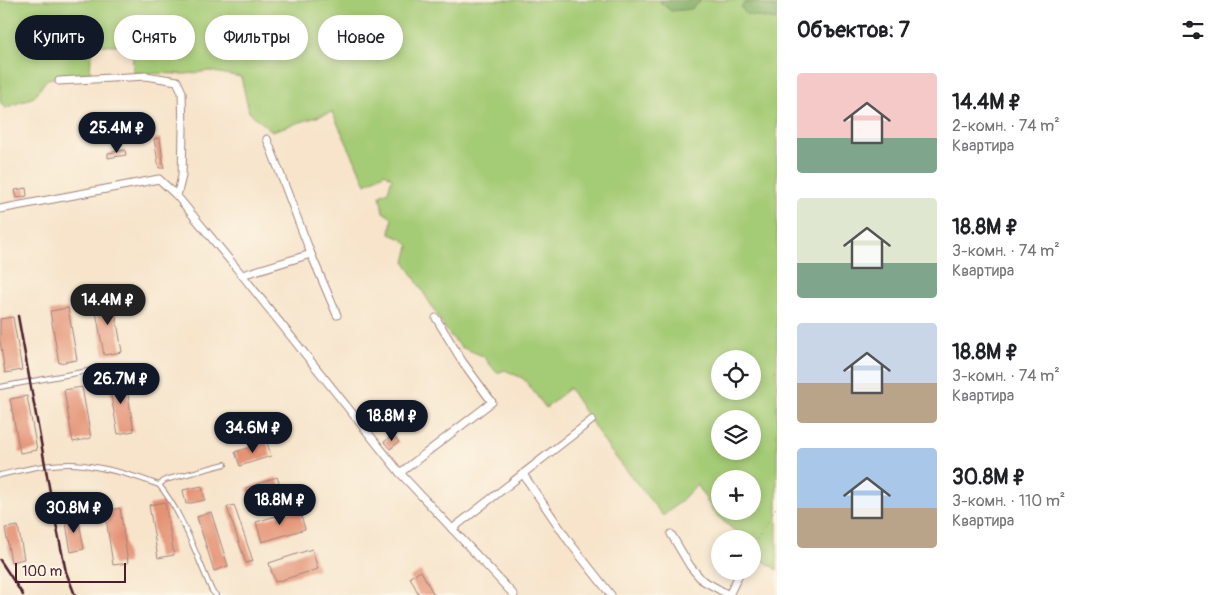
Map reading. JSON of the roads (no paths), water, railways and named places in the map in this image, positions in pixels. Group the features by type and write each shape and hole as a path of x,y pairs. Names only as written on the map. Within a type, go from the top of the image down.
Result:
{"street":[{"path":"59,81 146,76 177,81 182,92 183,130 182,176 177,196"},
{"path":"267,139 311,254 338,315"},
{"path":"0,209 159,179 177,196 400,473 514,595"},
{"path":"242,276 311,254"},
{"path":"400,473 492,402 462,360 436,318"},
{"path":"452,529 592,420"},
{"path":"523,474 570,543 611,595"},
{"path":"671,534 690,566 702,580 729,595 736,580"}],"lane":[{"path":"0,388 115,366"},
{"path":"159,485 165,480 225,464"},
{"path":"0,474 42,467 83,465 139,477 159,485 168,495 178,514 213,594"}],"railway":[{"path":"18,316 54,514 66,572 75,595"},
{"path":"0,560 23,595"}]}
